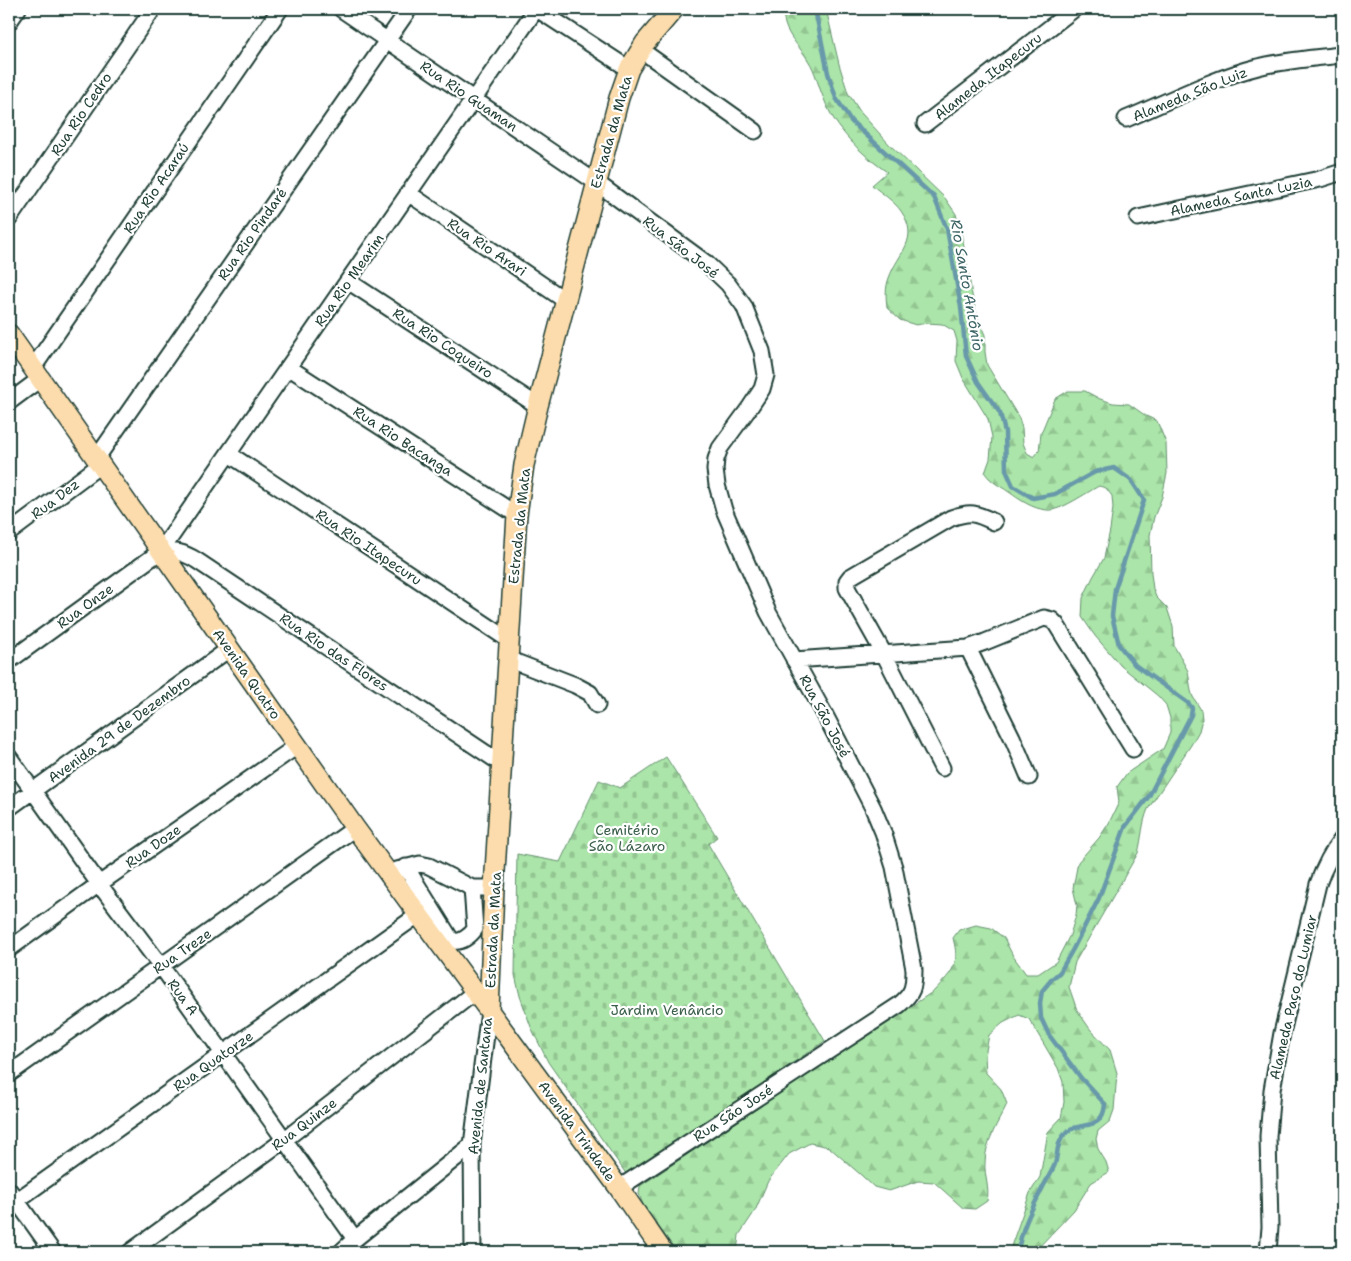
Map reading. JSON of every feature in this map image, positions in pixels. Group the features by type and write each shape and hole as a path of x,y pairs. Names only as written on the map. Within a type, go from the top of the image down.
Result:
{"main road":[{"name":"Estrada da Mata","path":"489,1011 494,888 517,515 524,465 597,183 629,69 651,36 674,9"},
{"name":"Avenida Quatro","path":"9,334 355,828 489,1011"},
{"name":"Avenida Trindade","path":"489,1011 619,1188 660,1251"}],"street":[{"path":"9,22 18,9"},
{"name":"Rua Rio Cedro","path":"9,219 153,9"},
{"name":"Rua Rio Acaraú","path":"9,402 36,373 280,9"},
{"name":"Rua Rio Guaman","path":"341,9 597,183"},
{"name":"Rua Rio Pindaré","path":"98,462 409,9"},
{"path":"536,9 629,69"},
{"name":"Rua Rio Mearim","path":"161,551 536,9"},
{"name":"Alameda Itapecuru","path":"925,124 1074,9"},
{"path":"641,50 755,131"},
{"name":"Alameda São Luiz","path":"1126,119 1229,76 1258,67 1279,62 1342,55"},
{"name":"Alameda Santa Luzia","path":"1138,218 1320,179 1342,172"},
{"name":"Rua São José","path":"597,183 706,263 728,284 744,306 753,326 762,351 766,375 762,389 720,448 716,459 716,484 724,510 768,612 873,808 883,832 894,867 914,969 912,992 899,1005 619,1188"},
{"name":"Rua Rio Arari","path":"408,193 566,301"},
{"name":"Rua Rio Coqueiro","path":"348,281 538,406"},
{"name":"Rua Rio Bacanga","path":"288,367 517,515"},
{"name":"Rua Rio Itapecuru","path":"228,454 509,640"},
{"name":"Rua Dez","path":"9,533 98,462"},
{"path":"942,768 884,654 847,588 847,581 951,518 964,513 972,513 994,522"},
{"name":"Rua Onze","path":"9,661 161,551"},
{"name":"Rua Rio das Flores","path":"161,551 185,553 502,764"},
{"path":"794,660 968,648 1044,618 1052,620 1134,749"},
{"path":"968,648 1012,737 1029,777"},
{"name":"Avenida 29 de Dezembro","path":"9,808 229,649"},
{"path":"508,659 575,685 590,694 598,705"},
{"name":"Rua Doze","path":"9,948 297,746"},
{"name":"Rua A","path":"9,757 99,884 161,966 355,1239"},
{"name":"Rua Treze","path":"9,1074 355,828"},
{"name":"Alameda Paço do Lumiar","path":"1268,1252 1270,1227 1268,1136 1272,1090 1282,1033 1318,884 1332,853 1342,839"},
{"path":"388,874 420,864 429,866 472,888 494,888"},
{"path":"406,867 453,941 461,941 472,934 475,929 472,888"},
{"name":"Rua Quatorze","path":"11,1199 224,1054 418,915"},
{"name":"Rua Quinze","path":"130,1252 284,1140 474,992"},
{"name":"Avenida de Santana","path":"472,1252 472,1145 489,1011"},
{"path":"340,1252 472,1145"},
{"path":"11,1199 53,1252"}],"green space":[{"path":"783,9 826,9 848,93 861,113 889,144 945,198 956,214 977,316 985,335 987,365 1019,418 1023,443 1027,453 1034,457 1039,451 1041,433 1055,399 1068,391 1085,391 1113,403 1129,404 1157,421 1166,443 1167,473 1162,497 1154,517 1150,535 1153,589 1156,597 1167,608 1173,626 1174,646 1188,671 1191,691 1201,710 1202,719 1199,731 1191,745 1148,809 1138,853 1075,962 1069,987 1077,1010 1090,1029 1110,1050 1117,1073 1114,1110 1110,1121 1098,1131 1096,1139 1098,1149 1106,1162 1109,1172 1091,1183 1074,1210 1036,1252 1009,1252 1030,1193 1040,1177 1048,1132 1061,1118 1064,1102 1063,1082 1058,1068 1029,1019 1019,1015 1003,1023 989,1035 985,1056 986,1073 1001,1089 1007,1104 987,1148 985,1168 988,1191 987,1201 975,1209 963,1208 934,1182 918,1181 889,1191 874,1187 829,1147 810,1143 789,1154 768,1181 755,1211 739,1235 737,1252 677,1252 643,1205 639,1194 640,1186 934,991 954,966 956,953 953,938 959,930 976,925 991,928 1004,938 1013,956 1026,974 1038,974 1056,962 1070,935 1076,915 1077,905 1073,888 1078,862 1099,838 1109,823 1119,802 1117,787 1127,773 1163,749 1170,733 1170,718 1166,705 1158,696 1121,666 1095,636 1082,617 1083,598 1104,558 1113,508 1112,496 1106,488 1099,486 1059,508 1047,510 1032,506 1018,498 993,482 985,473 990,459 992,437 988,419 963,378 956,361 957,341 954,331 942,324 927,323 916,325 900,320 887,308 886,293 888,282 906,246 909,230 907,221 898,207 872,185 887,172 859,149 835,121 811,65 787,29"},
{"name":"Jardim Venâncio","path":"666,757 717,837 708,844 825,1041 627,1175 548,1062 531,1027 520,996 515,975 517,854 560,862 599,780 620,788"}],"waterway":[{"name":"Rio Santo Antônio","path":"815,9 828,73 836,98 851,121 934,197 947,229 961,307 966,356 978,382 1000,413 1005,432 1006,470 1013,486 1033,498 1055,494 1095,472 1114,468 1131,480 1144,500 1115,589 1112,616 1119,645 1135,665 1188,703 1192,708 1191,715 1149,796 1125,827 1099,898 1073,949 1060,972 1042,991 1040,1003 1041,1018 1049,1035 1081,1078 1105,1104 1100,1119 1095,1123 1069,1130 1061,1138 1055,1164 1028,1218 1018,1252"}],"park label":[{"name":"Cemitério São Lázaro","path":"627,838"}]}
